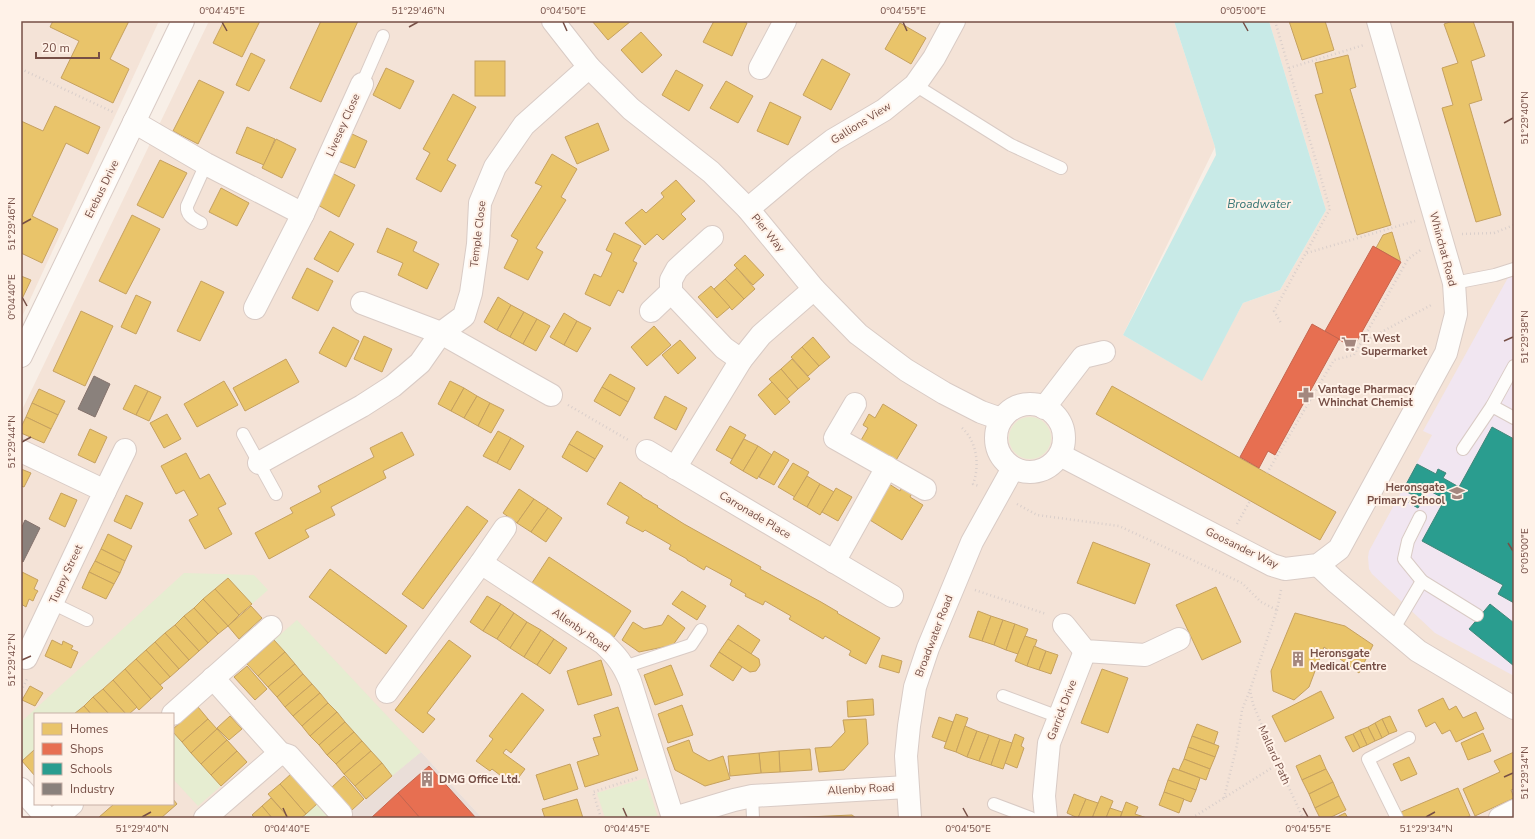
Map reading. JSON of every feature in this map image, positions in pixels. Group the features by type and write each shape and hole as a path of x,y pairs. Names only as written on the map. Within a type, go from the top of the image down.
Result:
{"street":[{"name":"Erebus Drive","path":"21,356 183,21"},
{"name":"Pier Way","path":"553,21 589,67 631,109 711,172 748,209 814,289 858,334 900,365 944,393 981,412 1001,419"},
{"path":"760,68 785,21"},
{"name":"Gallions View","path":"748,209 832,140 884,110 915,85 934,58 954,21"},
{"name":"Whinchat Road","path":"1318,565 1339,549 1446,353 1456,314 1454,283 1380,30"},
{"name":"Temple Close","path":"259,464 362,406 393,386 420,363 441,333 464,316 471,293 477,251 480,203 495,167 524,125 589,67"},
{"name":"Livesey Close","path":"255,308 303,214 362,84"},
{"path":"134,122 206,164 303,214"},
{"path":"712,237 677,269 671,280 671,292 724,348 742,360"},
{"path":"675,468 742,360 761,335 814,289"},
{"path":"651,311 671,292"},
{"path":"362,304 441,333 551,395"},
{"path":"1044,408 1083,357 1104,352"},
{"path":"855,404 835,438 925,489"},
{"path":"1033,404 1054,414 1060,423 1063,433 1063,444 1060,455 1053,463 1044,469 1034,472 1023,472 1013,468 1004,461 998,452 995,441 1001,419 1010,411 1021,406 1033,404"},
{"name":"Tuppy Street","path":"26,658 125,450"},
{"path":"21,451 105,491"},
{"name":"Carronade Place","path":"647,451 892,596"},
{"name":"Goosander Way","path":"1060,455 1272,565 1285,569 1318,565"},
{"path":"834,562 887,467"},
{"name":"Broadwater Road","path":"910,818 906,756 915,687 928,648 972,542 1013,468"},
{"path":"387,692 505,528"},
{"name":"Allenby Road","path":"481,563 603,643 616,655 624,667 635,695 673,818 752,796 907,787"},
{"path":"1318,565 1334,581 1418,651 1514,708"},
{"path":"1064,625 1085,651 1145,655 1179,639"},
{"path":"174,713 271,627"},
{"name":"Garrick Drive","path":"1046,818 1044,796 1048,743 1085,651"},
{"path":"213,678 280,752 288,756 341,814"},
{"path":"205,818 280,752"},
{"path":"21,789 34,804"},
{"path":"35,805 47,818"},
{"path":"56,818 71,805"},
{"path":"1500,818 1514,811"}],"lane":[{"name":"Livesey Close","path":"362,84 383,36"},
{"path":"915,85 1012,145 1061,168"},
{"path":"201,223 189,216 187,206 206,164"},
{"path":"1454,283 1495,275 1514,269"},
{"path":"1463,449 1492,406 1514,366"},
{"path":"1492,406 1514,418"},
{"path":"243,434 276,494"},
{"path":"1420,517 1408,541 1404,559 1422,581 1477,615"},
{"path":"1393,630 1422,581"},
{"path":"52,603 87,620"},
{"path":"624,667 691,645 701,630"},
{"path":"1003,696 1059,717"},
{"path":"1396,818 1368,760 1408,738"},
{"path":"752,796 753,818"},
{"path":"994,804 1031,818"}],"path":[{"path":"1275,21 1330,209 1274,311 1281,323"},
{"path":"1289,68 1380,30"},
{"path":"21,68 112,112"},
{"path":"1306,254 1437,225 1494,233 1514,225"},
{"path":"1267,473 1334,360 1354,354 1408,259 1437,225"},
{"path":"1363,338 1367,340 1436,303"},
{"path":"551,395 647,451"},
{"path":"967,434 976,457 977,465 973,484 979,486"},
{"path":"1017,504 1037,515 1119,526 1242,583 1261,602 1277,610"},
{"name":"Mallard Path","path":"1224,798 1237,745 1242,710 1277,610 1285,569"},
{"path":"975,590 1057,618 1064,625"},
{"name":"Mallard Path","path":"1250,690 1253,704 1278,764 1303,818"},
{"path":"1192,818 1278,764"},
{"path":"601,818 593,792 659,771"}],"shaded area":[{"path":"21,21 159,21 21,319"},
{"path":"209,21 1174,21 1215,147 1123,335 1201,380 1243,303 1280,290 1326,210 1269,21 1514,21 1514,818 482,818 421,752 344,818 73,818 61,805 174,805 174,713 34,713 34,775 21,760 21,412"},
{"name":"Heronsgate Primary School","path":"1510,274 1514,276 1514,676 1435,633 1372,574 1369,569 1368,557 1369,551 1432,435 1423,431"},
{"path":"421,752 482,818 344,818 392,776"}],"green space":[{"path":"1026,417 1034,417 1042,420 1048,426 1051,438 1048,450 1042,456 1034,459 1026,459 1018,456 1012,450 1009,442 1009,434 1012,426 1018,420"},
{"path":"184,573 254,575 268,590 252,604 227,578 75,713 34,713 34,750 22,761 21,722"},
{"path":"297,620 421,752 392,776 274,640"},
{"path":"174,733 221,786 198,806 174,780"},
{"path":"646,778 658,818 605,818 597,793"},
{"path":"318,803 331,818 301,818"}],"water":[{"name":"Broadwater","path":"1174,21 1269,21 1326,210 1280,290 1243,303 1202,381 1123,335 1216,155 1215,147"}],"building: Homes":[{"path":"53,21 129,21 110,59 129,69 113,103 61,78 79,41 50,27"},
{"path":"224,21 260,21 242,57 213,43"},
{"path":"321,21 358,21 321,102 290,88"},
{"path":"592,21 631,21 608,40"},
{"path":"714,21 742,21 747,23 732,56 703,42"},
{"path":"1289,21 1325,21 1334,50 1302,60"},
{"path":"1453,21 1473,21 1485,56 1471,61 1482,100 1469,104 1501,215 1476,222 1442,108 1453,105 1442,68 1458,63 1444,24"},
{"path":"900,23 926,38 911,64 885,49"},
{"path":"641,32 662,55 642,73 621,50"},
{"path":"251,53 265,60 249,91 236,85"},
{"path":"1348,55 1356,87 1350,89 1391,225 1357,235 1315,95 1323,93 1315,63"},
{"path":"822,59 850,74 831,110 803,95"},
{"path":"475,61 505,61 505,96 475,96"},
{"path":"386,68 414,81 400,109 373,95"},
{"path":"676,70 703,85 689,111 662,95"},
{"path":"199,80 224,92 198,144 173,131"},
{"path":"726,81 753,96 738,123 710,108"},
{"path":"453,94 476,107 447,160 456,165 441,192 416,179 430,153 423,149"},
{"path":"770,102 801,117 788,145 757,131"},
{"path":"55,106 100,127 88,154 66,143 32,216 58,229 42,263 21,253 21,121 43,131"},
{"path":"598,123 609,150 577,164 565,137"},
{"path":"247,127 275,139 264,165 236,153"},
{"path":"350,133 367,141 355,168 338,161"},
{"path":"276,139 296,149 282,178 262,168"},
{"path":"552,154 577,169 561,197 566,200 536,248 543,252 528,280 504,268 518,240 511,236 542,186 535,183"},
{"path":"160,160 187,173 163,218 137,205"},
{"path":"332,173 355,185 339,217 316,204"},
{"path":"676,180 695,201 681,214 686,219 663,240 657,234 645,245 625,223 642,209 646,213 664,197 661,193"},
{"path":"221,188 249,203 237,226 209,212"},
{"path":"132,215 160,229 126,294 99,281"},
{"path":"387,228 417,242 413,251 439,264 427,289 398,275 403,263 377,252"},
{"path":"330,231 354,244 338,272 314,259"},
{"path":"1392,232 1400,261 1376,248 1383,235"},
{"path":"614,233 641,246 633,261 637,263 623,293 618,290 610,306 585,294 594,274 601,277 612,253 606,250"},
{"path":"745,255 764,275 753,285 734,265"},
{"path":"307,268 333,281 318,311 292,298"},
{"path":"737,268 755,289 744,299 725,279"},
{"path":"21,276 31,280 21,301"},
{"path":"725,279 744,299 732,310 714,289"},
{"path":"201,281 224,292 200,341 177,331"},
{"path":"711,286 730,307 717,318 698,297"},
{"path":"136,295 151,302 136,334 121,327"},
{"path":"498,297 511,305 497,330 484,322"},
{"path":"511,305 524,312 510,337 497,330"},
{"path":"81,311 113,326 85,386 53,371"},
{"path":"524,312 537,319 523,344 510,337"},
{"path":"564,313 577,321 564,345 550,337"},
{"path":"537,319 550,326 536,351 523,344"},
{"path":"577,321 591,328 577,352 564,345"},
{"path":"654,326 671,345 647,366 631,347"},
{"path":"333,327 359,341 346,367 319,353"},
{"path":"364,336 392,349 382,372 354,359"},
{"path":"813,337 830,357 819,366 802,347"},
{"path":"680,340 696,358 678,374 662,355"},
{"path":"802,347 819,366 808,376 791,357"},
{"path":"286,359 299,382 245,411 233,388"},
{"path":"792,359 810,379 798,389 781,369"},
{"path":"781,369 798,389 787,399 769,379"},
{"path":"610,374 635,388 628,402 602,387"},
{"path":"224,381 238,405 197,427 184,404"},
{"path":"450,381 464,388 451,411 438,404"},
{"path":"772,382 790,402 775,415 758,395"},
{"path":"135,385 148,391 136,415 123,409"},
{"path":"1112,386 1336,512 1320,540 1096,414"},
{"path":"602,387 628,402 620,416 594,401"},
{"path":"464,388 477,396 464,418 451,411"},
{"path":"39,389 65,401 58,415 32,403"},
{"path":"148,391 161,397 149,421 136,415"},
{"path":"477,396 490,403 478,426 464,418"},
{"path":"665,396 687,408 676,430 654,418"},
{"path":"32,403 58,415 51,429 26,417"},
{"path":"490,403 504,410 491,433 478,426"},
{"path":"883,404 917,425 895,462 860,442 868,428 863,425 869,414 875,418"},
{"path":"167,414 181,439 164,448 150,423"},
{"path":"26,417 51,429 44,443 21,433 21,427"},
{"path":"730,426 746,435 732,459 716,450"},
{"path":"90,429 107,437 95,463 78,455"},
{"path":"498,431 511,438 497,463 483,456"},
{"path":"577,431 603,446 595,459 569,444"},
{"path":"402,432 414,455 383,471 386,478 331,507 335,515 305,530 309,537 269,559 255,533 293,513 290,508 321,492 318,486 374,457 370,448"},
{"path":"511,438 524,446 510,470 497,463"},
{"path":"744,439 758,446 743,471 730,463"},
{"path":"569,444 595,459 587,472 562,457"},
{"path":"758,446 772,455 757,479 743,471"},
{"path":"774,451 789,460 774,485 759,477"},
{"path":"186,453 200,479 209,474 226,504 218,508 232,534 205,549 189,520 198,515 184,490 176,494 161,466"},
{"path":"793,463 809,472 795,497 778,487"},
{"path":"21,469 31,473 24,487 21,486"},
{"path":"807,476 820,484 807,507 793,499"},
{"path":"620,482 684,524 761,567 760,569 821,602 880,638 866,664 849,655 851,651 825,636 823,639 789,619 791,616 765,601 763,605 745,596 746,594 730,585 732,580 706,566 704,570 669,549 671,545 645,530 643,532 626,523 629,517 607,504"},
{"path":"886,482 900,491 903,485 913,491 910,497 923,505 902,540 865,517"},
{"path":"820,484 834,492 820,515 807,507"},
{"path":"836,488 852,497 838,521 822,512"},
{"path":"519,489 534,499 517,523 503,513"},
{"path":"61,493 77,500 65,527 49,519"},
{"path":"126,495 143,503 131,529 114,521"},
{"path":"534,499 548,508 531,532 517,523"},
{"path":"467,506 488,521 423,609 402,594"},
{"path":"548,508 562,518 546,542 531,532"},
{"path":"108,534 132,546 125,561 101,549"},
{"path":"1093,542 1150,564 1135,604 1077,583"},
{"path":"101,549 125,561 120,573 95,561"},
{"path":"549,557 631,611 614,637 532,583"},
{"path":"95,561 120,573 114,584 89,572"},
{"path":"330,569 407,626 386,654 309,597"},
{"path":"22,572 38,580 34,589 38,591 33,601 29,599 26,607 21,604"},
{"path":"89,572 114,584 106,599 82,588"},
{"path":"228,578 252,604 239,615 215,589"},
{"path":"1216,587 1241,642 1202,660 1176,605"},
{"path":"215,589 239,615 228,626 203,599"},
{"path":"682,591 706,606 697,620 672,604"},
{"path":"487,596 501,604 483,631 470,622"},
{"path":"203,599 228,626 218,634 194,608"},
{"path":"501,604 514,613 497,639 483,631"},
{"path":"251,606 262,618 239,639 228,626"},
{"path":"194,608 218,634 208,643 184,616"},
{"path":"978,611 991,616 982,641 969,637"},
{"path":"514,613 527,622 510,648 497,639"},
{"name":"Heronsgate Medical Centre","path":"1295,613 1345,626 1373,645 1359,673 1324,647 1309,687 1294,700 1273,691 1271,671"},
{"path":"668,615 685,628 673,645 639,652 622,640 633,622 644,629 662,625"},
{"path":"184,616 208,643 199,651 175,625"},
{"path":"991,616 1003,620 994,645 982,641"},
{"path":"1003,620 1015,624 1006,650 994,645"},
{"path":"527,622 541,630 524,657 510,648"},
{"path":"1015,624 1028,629 1018,654 1006,650"},
{"path":"175,625 199,651 189,660 165,633"},
{"path":"738,625 760,640 751,654 728,639"},
{"path":"541,630 554,639 537,665 524,657"},
{"path":"165,633 189,660 179,669 155,642"},
{"path":"1025,636 1037,640 1027,666 1015,661"},
{"path":"554,639 567,648 550,674 537,665"},
{"path":"728,639 759,659 760,665 756,671 750,672 719,652"},
{"path":"52,640 62,645 63,641 73,646 71,649 78,652 71,668 45,656"},
{"path":"274,640 285,652 258,676 247,664"},
{"path":"449,640 471,656 427,713 435,719 423,733 395,710"},
{"path":"155,642 179,669 170,677 146,650"},
{"path":"1034,646 1046,651 1039,670 1027,666"},
{"path":"146,650 170,677 160,685 136,659"},
{"path":"1046,651 1058,655 1051,674 1039,670"},
{"path":"285,652 295,664 268,687 258,676"},
{"path":"719,652 742,667 733,681 710,666"},
{"path":"882,655 902,661 899,673 879,667"},
{"path":"136,659 163,688 151,699 125,669"},
{"path":"601,660 612,695 578,705 567,671"},
{"path":"295,664 303,674 277,697 268,687"},
{"path":"671,665 683,695 655,705 644,675"},
{"path":"247,666 267,689 255,700 234,677"},
{"path":"125,669 151,699 139,710 113,680"},
{"path":"1102,669 1128,678 1108,733 1081,723"},
{"path":"303,674 312,684 285,707 277,697"},
{"path":"113,680 137,707 130,713 125,713 103,689"},
{"path":"312,684 320,693 293,716 285,707"},
{"path":"30,686 43,693 35,706 22,700"},
{"path":"103,689 125,713 108,713 93,697"},
{"path":"1321,691 1334,718 1285,742 1272,716"},
{"path":"320,693 328,703 302,726 293,716"},
{"path":"522,693 544,710 511,753 506,749 503,753 525,769 513,785 492,769 490,771 476,761 493,739 489,736"},
{"path":"93,697 108,713 90,713 84,706"},
{"path":"1443,698 1449,710 1456,706 1463,718 1476,712 1484,729 1456,742 1450,730 1442,734 1435,722 1426,727 1418,710"},
{"path":"873,699 874,715 848,717 847,701"},
{"path":"328,703 337,712 310,736 302,726"},
{"path":"682,705 693,735 668,743 658,714"},
{"path":"84,706 90,713 75,713"},
{"path":"198,707 208,719 182,742 174,733 174,728"},
{"path":"618,707 638,770 585,787 577,762 599,755 593,738 601,736 594,715"},
{"path":"337,712 345,722 319,745 310,736"},
{"path":"956,714 968,718 956,752 944,748"},
{"path":"230,716 242,729 229,740 217,728"},
{"path":"1390,716 1397,731 1389,734 1382,719"},
{"path":"939,717 953,722 946,742 932,737"},
{"path":"208,719 217,729 191,753 182,742"},
{"path":"866,719 868,744 844,770 819,772 815,748 831,747 845,732 843,720"},
{"path":"1382,719 1389,734 1382,738 1375,723"},
{"path":"345,722 354,732 327,755 319,745"},
{"path":"1375,723 1382,738 1375,741 1368,727"},
{"path":"1197,724 1218,732 1214,744 1192,736"},
{"path":"965,726 977,731 967,757 956,752"},
{"path":"1368,727 1375,741 1367,745 1360,730"},
{"path":"217,729 227,740 201,764 191,753"},
{"path":"1360,730 1367,745 1360,748 1353,734"},
{"path":"977,731 989,735 979,761 967,757"},
{"path":"354,732 362,741 336,764 327,755"},
{"path":"1483,733 1491,751 1468,760 1461,743"},
{"path":"1015,734 1024,738 1021,746 1024,748 1017,768 1005,763"},
{"path":"1353,734 1360,748 1353,752 1345,737"},
{"path":"989,735 1000,739 991,765 979,761"},
{"path":"1192,736 1219,746 1215,757 1188,747"},
{"path":"1000,739 1012,743 1003,769 991,765"},
{"path":"227,740 237,751 211,775 201,764"},
{"path":"689,740 693,752 709,761 723,756 730,779 705,786 675,770 667,748"},
{"path":"362,741 371,751 344,774 336,764"},
{"path":"1188,747 1215,757 1210,769 1184,759"},
{"path":"810,749 812,770 780,772 779,751"},
{"path":"34,750 34,775 22,761"},
{"path":"237,751 247,762 221,786 211,775"},
{"path":"371,751 382,763 355,786 344,774"},
{"path":"779,751 780,772 761,773 759,753"},
{"path":"1514,752 1514,789 1511,790 1514,798 1475,816 1463,789 1500,772 1494,761"},
{"path":"759,753 761,773 730,776 728,756"},
{"path":"1320,755 1326,769 1302,780 1296,766"},
{"path":"1409,757 1417,774 1401,781 1393,764"},
{"path":"1184,759 1210,769 1206,780 1179,770"},
{"path":"382,763 392,776 366,799 355,786"},
{"path":"570,764 578,789 544,800 536,775"},
{"path":"1173,768 1200,778 1196,790 1168,780"},
{"path":"1326,769 1333,782 1309,794 1302,780"},
{"path":"292,773 318,803 306,814 280,784"},
{"path":"344,776 364,799 352,810 332,787"},
{"path":"1168,780 1196,790 1191,802 1164,792"},
{"path":"1333,782 1339,796 1315,808 1309,794"},
{"path":"280,784 306,814 301,818 289,818 268,794"},
{"path":"1458,788 1470,816 1465,818 1404,818 1401,812"},
{"path":"1164,792 1184,799 1179,813 1159,805"},
{"path":"1074,794 1086,799 1078,818 1067,813"},
{"path":"1101,796 1113,801 1106,818 1092,818"},
{"path":"1339,796 1346,810 1329,818 1320,818 1315,808"},
{"path":"271,798 289,818 272,818 262,806"},
{"path":"577,799 583,818 545,818 542,809"},
{"path":"1086,799 1098,803 1092,818 1078,818"},
{"path":"174,800 177,804 161,818 98,818 113,805 174,805"},
{"path":"1126,802 1138,807 1135,814 1147,818 1120,818"},
{"path":"262,806 272,818 255,818 252,815"},
{"path":"1110,808 1122,812 1120,818 1106,818"},
{"path":"1345,813 1348,818 1335,818"},
{"path":"852,815 856,818 786,818"}],"building: Shops":[{"path":"1373,246 1401,262 1353,348 1325,331"},
{"path":"1312,324 1339,339 1275,455 1268,451 1259,468 1240,457"},
{"name":"DMG Office Ltd.","path":"429,766 476,818 420,818 398,793"},
{"path":"398,793 420,818 371,818"}],"building: Schools":[{"path":"1492,427 1514,439 1514,603 1498,594 1503,585 1422,541 1445,499 1428,490 1418,508 1409,503 1413,495 1403,490 1417,464 1436,474 1438,469 1446,473 1443,478 1459,487"},
{"path":"1490,604 1514,623 1514,666 1469,629"}],"building: Industry":[{"path":"94,376 110,384 95,417 78,409"},
{"path":"25,520 40,528 23,562 21,561 21,529"}],"place":[{"name":"T. West Supermarket","path":"1349,344"},
{"name":"Vantage Pharmacy Whinchat Chemist","path":"1306,395"},
{"name":"Heronsgate Primary School","path":"1457,493"},
{"name":"Heronsgate Medical Centre","path":"1298,659"},
{"name":"DMG Office Ltd.","path":"427,779"}]}
